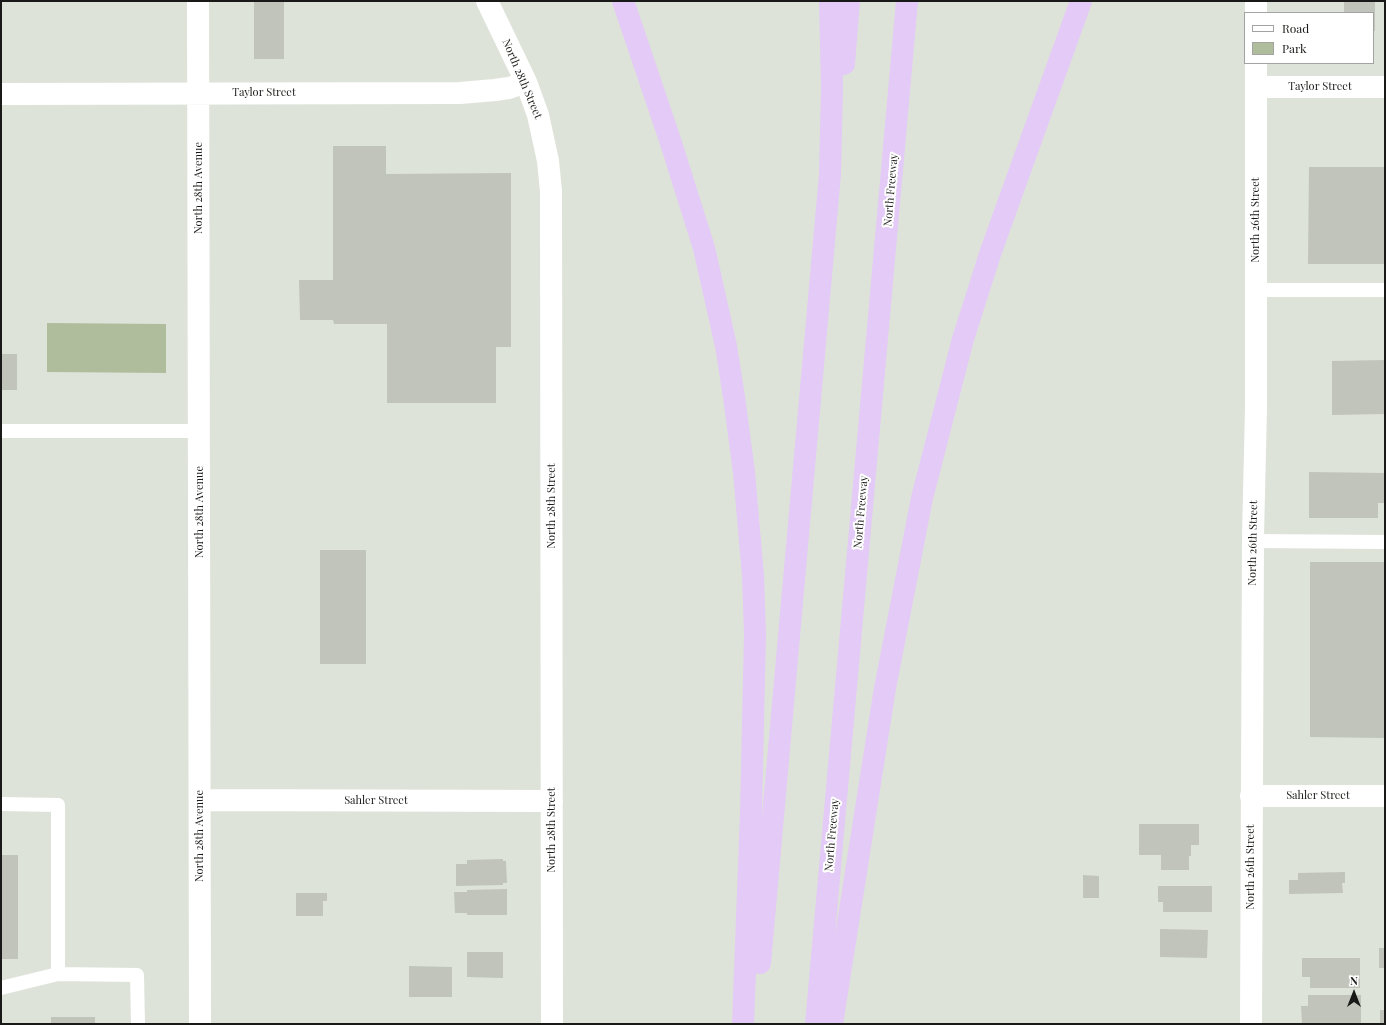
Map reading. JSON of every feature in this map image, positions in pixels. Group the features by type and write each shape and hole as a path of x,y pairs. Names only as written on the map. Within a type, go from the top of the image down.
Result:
{"highway":[{"path":"623,1 676,158 704,248 726,346 744,472 753,576 755,634 752,812 744,1024"},
{"path":"830,1 832,88 830,174"},
{"path":"754,1024 830,174 843,70 849,1"},
{"name":"North Freeway","path":"816,1024 908,1"},
{"path":"832,1024 885,688 922,498 963,339 991,250 1081,1"}],"street":[{"name":"North 28th Avenue","path":"198,1 200,1024"},
{"name":"North 28th Street","path":"487,1 526,82 542,126 548,161 551,204 552,1024"},
{"path":"1256,1 1256,12"},
{"name":"North 26th Street","path":"1251,1024 1253,541 1256,408 1256,64"},
{"name":"Taylor Street","path":"1,94 460,93 509,88 526,82"},
{"name":"Taylor Street","path":"1256,87 1385,87"},
{"name":"Sahler Street","path":"1251,796 1385,796"},
{"name":"Sahler Street","path":"200,800 552,801"}],"lane":[{"path":"1256,290 1385,290"},
{"path":"1,431 200,431"},
{"path":"1253,541 1385,542"},
{"path":"1,804 58,805 58,974"},
{"path":"1,988 58,974 137,975 138,1024"}],"green space":[{"path":"47,323 166,324 166,373 47,372"}],"building":[{"path":"254,1 284,1 284,59 254,59"},
{"path":"1344,1 1375,1 1375,31 1374,12 1344,12"},
{"path":"333,146 386,146 386,174 511,173 511,347 496,347 496,403 387,403 387,324 334,324 333,320 300,320 299,280 333,280"},
{"path":"1309,167 1385,167 1385,264 1308,264"},
{"path":"1,354 17,354 17,390 1,390"},
{"path":"1385,360 1385,414 1332,415 1332,361"},
{"path":"1309,472 1385,473 1385,503 1378,503 1378,518 1309,518"},
{"path":"320,550 366,550 366,664 320,664"},
{"path":"1310,562 1385,562 1385,738 1310,737"},
{"path":"1139,824 1199,824 1199,845 1191,845 1189,870 1161,870 1161,855 1139,855"},
{"path":"1,855 18,855 18,959 1,959"},
{"path":"503,859 503,861 506,861 507,883 503,883 503,885 456,886 456,864 467,864 467,860"},
{"path":"1345,872 1345,883 1342,883 1343,893 1289,894 1289,880 1298,880 1298,873"},
{"path":"1083,875 1099,876 1099,898 1083,898"},
{"path":"1158,886 1212,886 1212,912 1163,912 1163,902 1158,902"},
{"path":"507,889 507,915 467,915 467,913 455,913 454,892 467,892 467,890"},
{"path":"296,893 327,893 327,901 323,901 323,916 296,916"},
{"path":"1160,929 1208,930 1207,958 1160,957"},
{"path":"1379,948 1385,948 1385,968 1379,968"},
{"path":"467,952 503,952 503,978 467,977"},
{"path":"1302,958 1360,958 1360,988 1310,988 1310,977 1302,977"},
{"path":"409,966 452,967 452,997 409,997"},
{"path":"1308,995 1361,995 1361,1024 1302,1024 1301,1006 1308,1006"},
{"path":"1380,1010 1385,1010 1385,1024 1380,1024"},
{"path":"51,1017 95,1017 95,1024 51,1024"}]}
